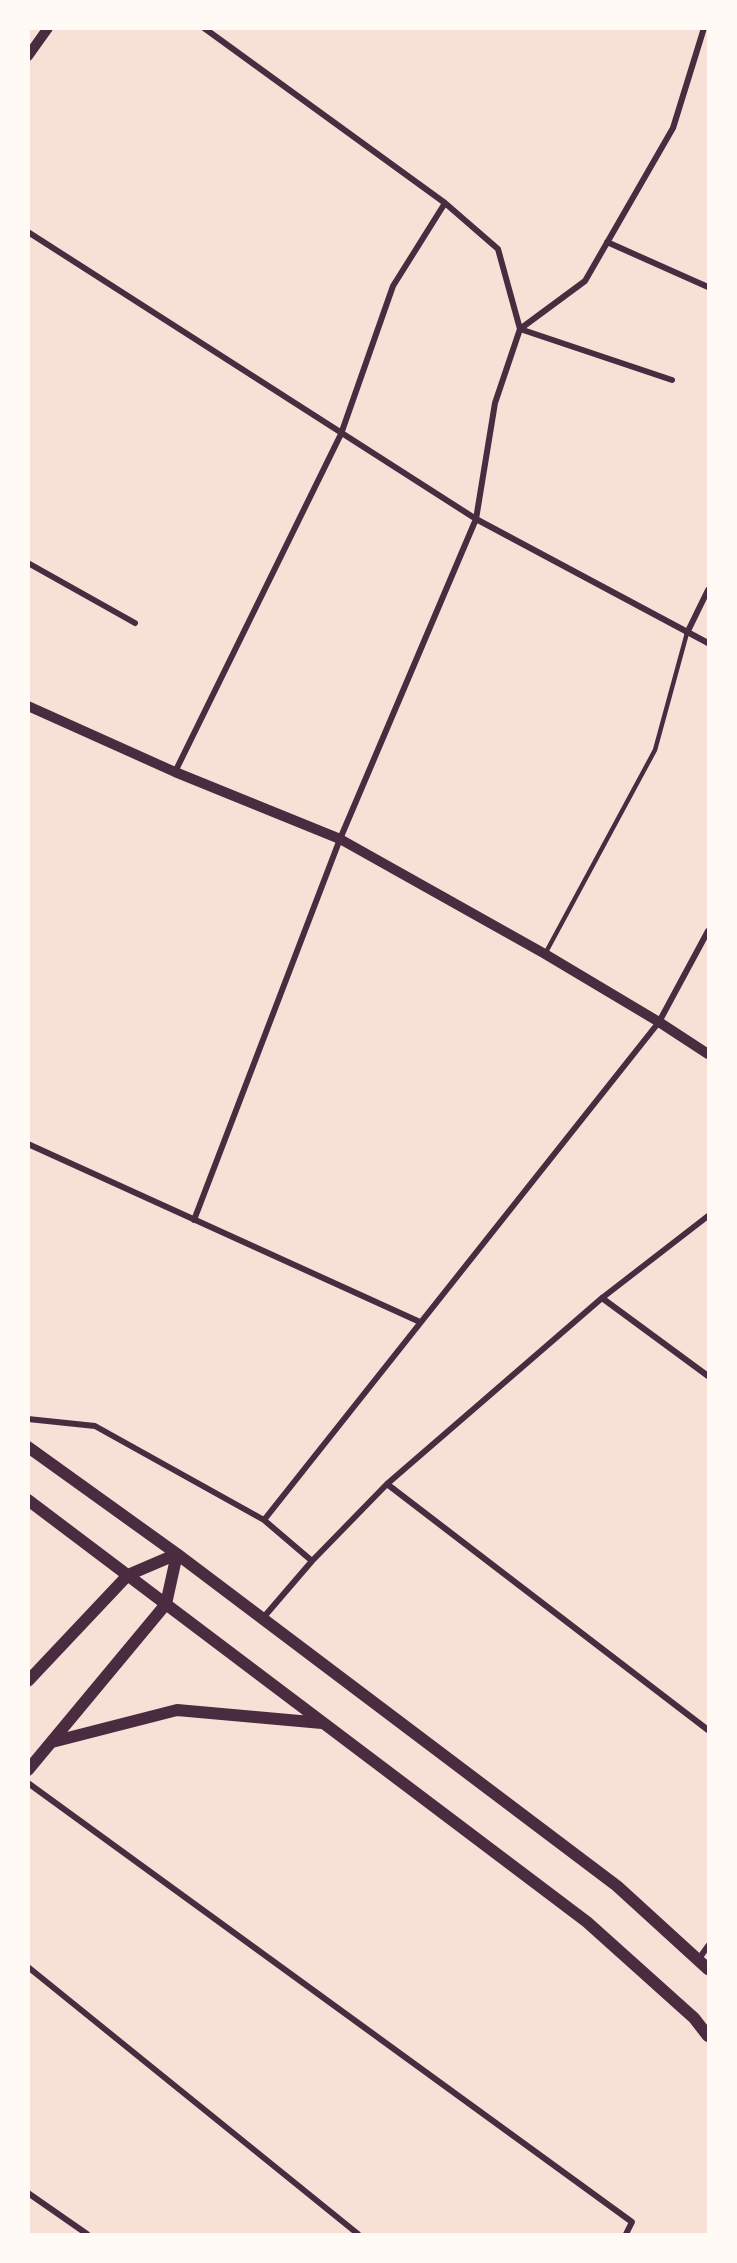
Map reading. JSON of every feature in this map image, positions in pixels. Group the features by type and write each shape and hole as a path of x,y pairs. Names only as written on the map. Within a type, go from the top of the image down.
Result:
{"main road":[{"path":"28,1447 263,1618 617,1886 708,1969"},
{"path":"28,1500 587,1922 693,2018 708,2036"},
{"path":"28,1681 128,1575 177,1554"},
{"path":"28,1770 166,1605 177,1554"},
{"path":"52,1742 177,1710 322,1723"}],"street":[{"path":"28,56 48,28"},
{"path":"194,1220 340,839 476,519 495,403 520,329 498,249 445,203 204,28"},
{"path":"520,329 585,281 673,128 704,28"},
{"path":"175,772 341,434 393,286 445,203"},
{"path":"28,231 476,519 708,643"},
{"path":"607,242 708,287"},
{"path":"520,329 672,380"},
{"path":"28,563 135,622"},
{"path":"687,633 708,590"},
{"path":"28,706 175,772 340,839 545,954 708,1054"},
{"path":"264,1520 659,1022 708,931"},
{"path":"28,1144 420,1322"},
{"path":"263,1618 312,1561 387,1484 602,1298 708,1216"},
{"path":"602,1298 708,1376"},
{"path":"28,1419 95,1426 264,1520 312,1561"},
{"path":"387,1484 708,1730"},
{"path":"28,1783 632,2222 626,2235"},
{"path":"698,1960 708,1946"},
{"path":"28,1967 358,2235"},
{"path":"28,2193 87,2235"}],"lane":[{"path":"545,954 654,750 687,633"}]}
